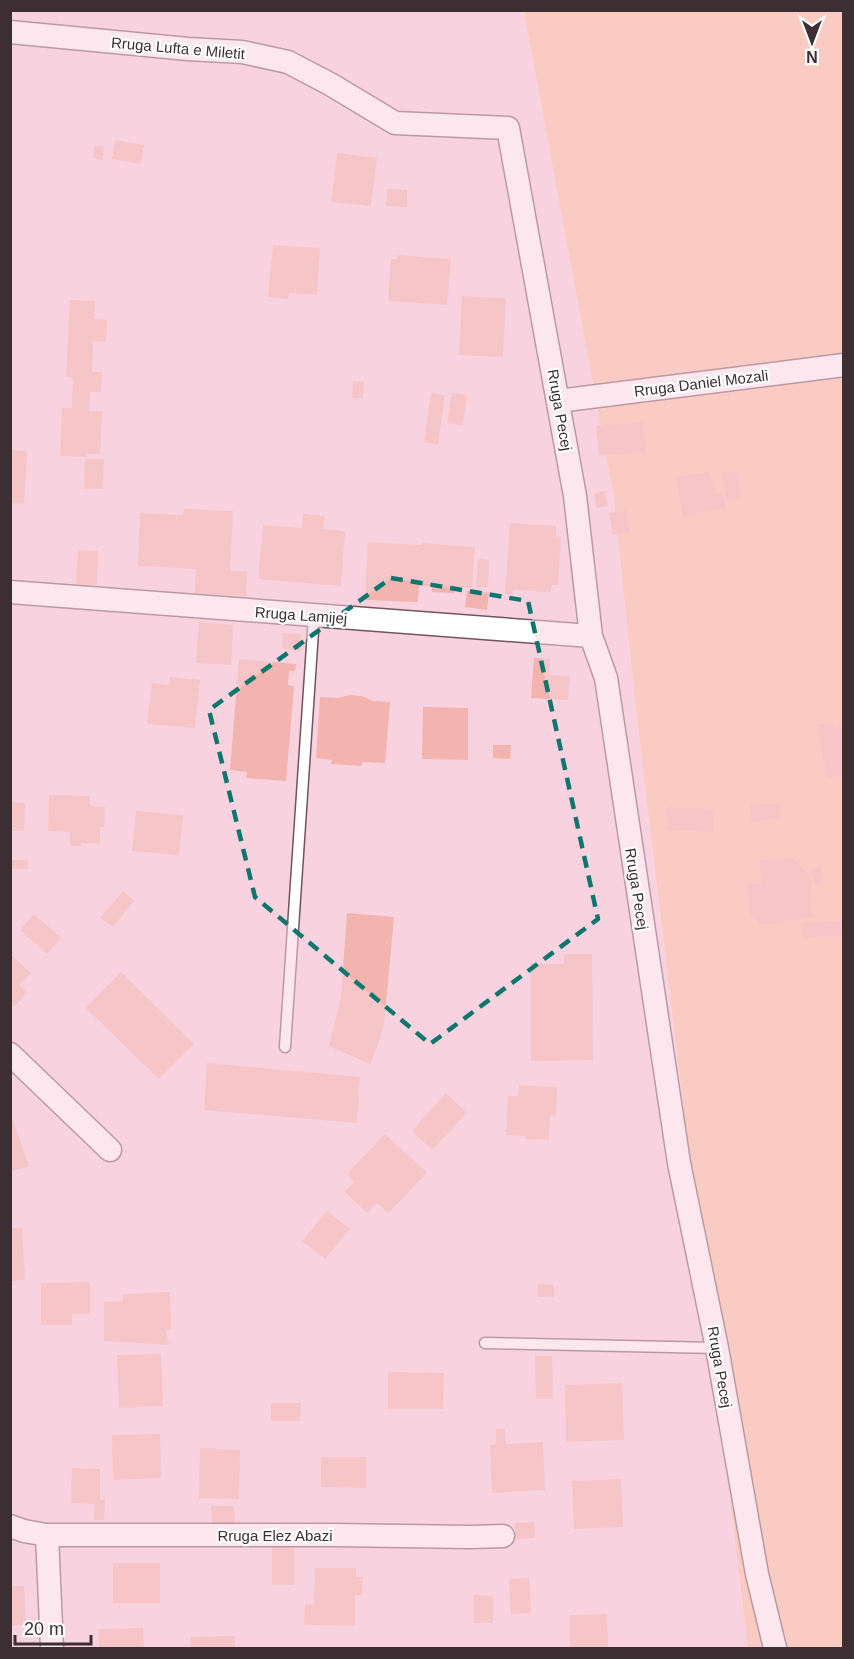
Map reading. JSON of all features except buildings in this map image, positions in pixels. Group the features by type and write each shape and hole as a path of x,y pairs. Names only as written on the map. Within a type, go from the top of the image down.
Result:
{"street":[{"name":"Rruga Lufta e Miletit","path":"10,32 242,52 288,63 330,84 395,123 508,128"},
{"name":"Rruga Pecej","path":"508,128 575,496 591,636 606,678 679,1163 717,1348 757,1574 775,1648"},
{"name":"Rruga Daniel Mozali","path":"558,401 843,365"},
{"name":"Rruga Lamijej","path":"10,592 591,636"},
{"path":"10,1054 110,1150"},
{"name":"Rruga Elez Abazi","path":"10,1526 24,1531 47,1534 503,1536"},
{"path":"47,1534 52,1648"}],"lane":[{"path":"285,1047 314,616"},
{"path":"485,1343 717,1348"}],"highlighted area":[{"path":"391,578 528,601 598,919 430,1044 255,897 209,710"}],"shaded area":[{"path":"524,11 843,11 843,1648 748,1648 635,700 614,497"}]}
